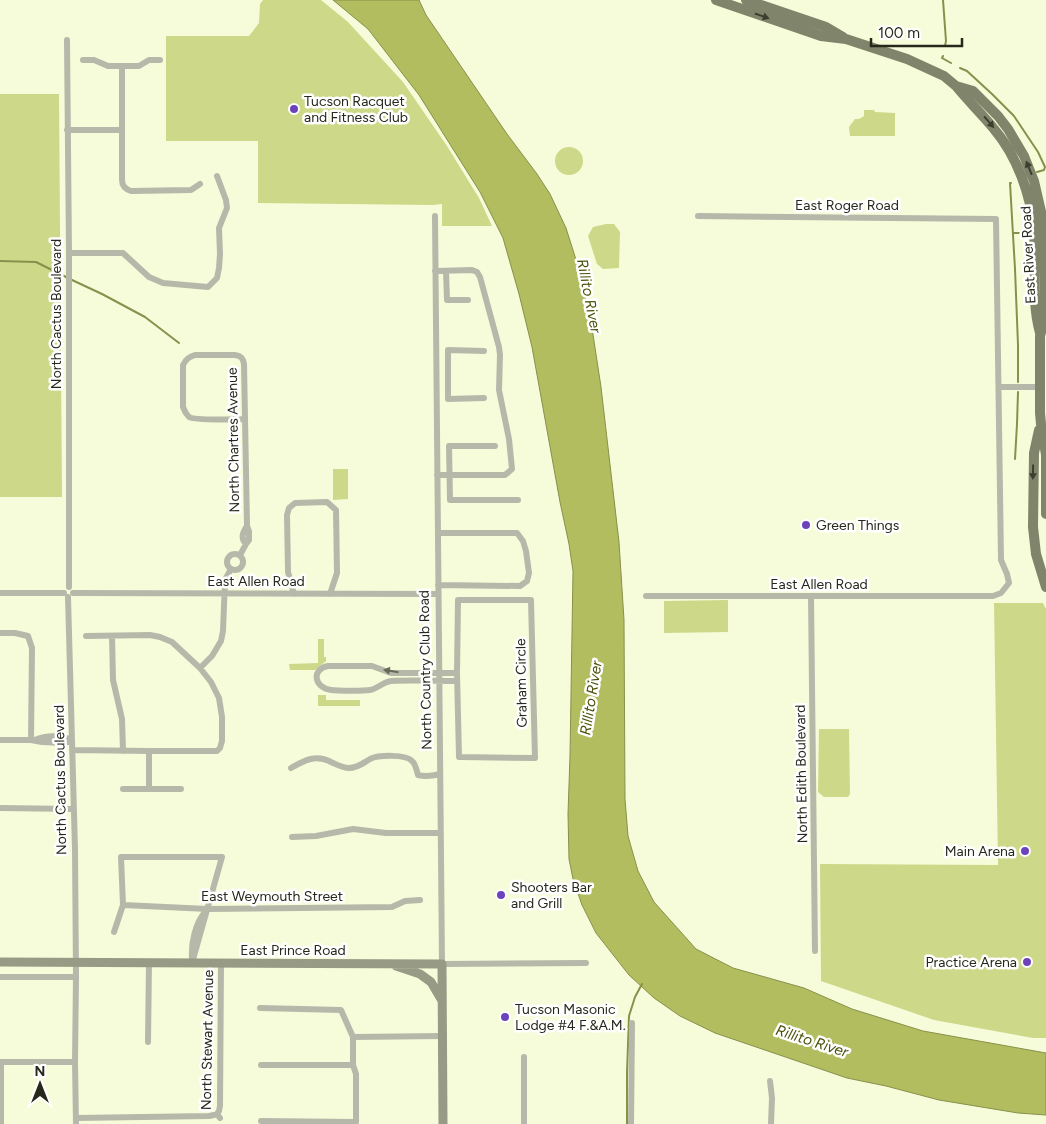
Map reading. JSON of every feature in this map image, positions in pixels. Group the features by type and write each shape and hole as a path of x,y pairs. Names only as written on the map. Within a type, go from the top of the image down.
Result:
{"main road":[{"name":"East River Road","path":"716,0 821,36 846,39 908,60 944,76 956,86 973,91 998,116 1017,143 1034,181 1041,207 1044,237 1045,317 1040,336 1040,424 1046,455 1046,514"},
{"name":"East River Road","path":"746,0 826,27 846,39"},
{"name":"East River Road","path":"1040,424 1034,454 1033,527 1036,554 1046,587"},
{"name":"East Prince Road","path":"0,962 442,964"},
{"path":"388,964 420,974 431,982 442,1000"},
{"name":"North Country Club Road","path":"442,964 443,1124"}],"street":[{"name":"North Cactus Boulevard","path":"67,40 69,592 74,810 76,1121"},
{"path":"84,60 94,60 108,66 139,66 149,60 160,60"},
{"path":"122,66 121,130 122,184 124,189 191,190 200,184"},
{"path":"67,130 121,130"},
{"path":"69,253 123,253 149,277 163,283 208,287 217,278 220,254 219,228 227,208 217,176"},
{"name":"North Country Club Road","path":"435,216 442,964"},
{"name":"East Roger Road","path":"698,216 996,219 999,387"},
{"path":"435,271 472,270 477,272 480,277 499,351 499,390 510,439 512,469 505,475 437,475"},
{"path":"446,271 447,300 468,300"},
{"path":"484,351 448,350 448,399 484,398"},
{"name":"North Chartres Avenue","path":"240,555 249,540 247,526 244,364 243,359 239,356 189,357 183,365 183,406 188,416 200,419 245,419"},
{"path":"436,372 448,372"},
{"path":"999,387 1040,387"},
{"name":"East Allen Road","path":"646,596 993,596 1001,593 1009,583 1001,560 999,387"},
{"path":"495,446 448,446 450,500 518,500"},
{"path":"294,594 288,572 287,514 289,508 295,503 327,502 336,510 337,573 330,594"},
{"path":"438,533 517,533 523,541 529,573 526,580 520,586 438,585"},
{"name":"North Chartres Avenue","path":"232,554 240,555 243,559 243,566 236,570 228,566 227,560 232,554"},
{"name":"North Chartres Avenue","path":"200,668 212,656 221,641 226,580 232,569"},
{"name":"East Allen Road","path":"0,593 438,594"},
{"name":"North Edith Boulevard","path":"811,597 815,950"},
{"name":"Graham Circle","path":"458,600 531,600 535,758 459,758 457,673 458,600"},
{"path":"0,633 15,633 28,636 32,648 33,740"},
{"path":"72,750 217,751 222,741 222,717 219,698 200,668 172,642 160,637 150,636 86,636"},
{"path":"112,636 114,680 122,719 123,751"},
{"path":"457,673 391,673 372,666 328,666 320,670 317,680 318,684 325,689 331,690 370,690 388,681 457,681"},
{"path":"0,740 64,742 72,740"},
{"path":"149,751 150,789"},
{"path":"291,768 312,758 329,760 342,768 351,768 358,767 378,756 406,757 413,761 418,775 440,774"},
{"path":"123,789 181,789"},
{"path":"0,808 74,810"},
{"path":"292,837 316,836 353,829 386,833 440,833"},
{"path":"114,932 122,905 121,857 222,857 208,909 199,919 191,948 192,962"},
{"name":"East Weymouth Street","path":"122,905 208,909 392,907 405,901 420,900"},
{"path":"148,1042 149,962"},
{"name":"North Stewart Avenue","path":"76,1121 218,1116 220,1106 221,963"},
{"name":"East Prince Road","path":"442,964 586,963"},
{"path":"0,977 76,977"},
{"path":"260,1008 341,1010 353,1037 353,1066 356,1074 356,1122 261,1121"},
{"path":"631,1124 632,1023"},
{"path":"353,1037 442,1036"},
{"path":"524,1057 524,1124"},
{"path":"1,1124 0,1062 75,1062"},
{"path":"261,1065 353,1066"},
{"path":"770,1081 772,1098 771,1124"}],"shaded area":[{"name":"Tucson Racquet and Fitness Club","path":"263,0 321,0 348,22 403,82 447,146 479,198 492,226 442,226 442,204 258,203 258,141 166,141 166,36 249,36 259,23 260,4"},
{"path":"0,94 59,94 62,497 0,497"},
{"path":"864,110 895,113 895,136 850,136 849,127 855,119 864,116"},
{"path":"569,147 579,151 583,161 579,171 569,175 559,171 555,161 559,151"},
{"path":"614,224 620,232 619,268 603,269 597,264 588,236 593,227"},
{"path":"333,469 348,469 348,499 333,500"},
{"path":"728,600 728,632 664,633 664,601"},
{"path":"994,603 1043,603 1046,609 1046,1038 1033,1038 934,1020 821,981 820,864 998,865"},
{"path":"318,639 324,639 324,657 326,657 326,661 315,670 290,670 289,664 318,663"},
{"path":"318,695 326,695 326,700 360,700 360,706 318,706"},
{"path":"819,729 849,729 850,794 848,797 824,797 818,792"}],"water":[{"name":"Rillito River","path":"333,0 419,0 426,15 550,194 566,228 578,266 592,328 601,387 619,542 624,620 625,799 628,836 638,871 654,902 696,949 733,968 804,988 852,1009 923,1031 1046,1053 1046,1115 1018,1113 939,1100 847,1078 715,1033 680,1016 654,998 629,975 596,933 582,905 573,879 569,859 568,814 573,571 532,347 519,294 503,238 480,192 419,95 368,29"}],"waterway":[{"path":"943,0 945,46"},
{"path":"943,56 942,58 951,63"},
{"path":"960,68 967,71 1014,116 1038,152 1045,167 1044,170 1037,172"},
{"path":"1011,183 1018,382"},
{"path":"1013,233 1028,233"},
{"path":"0,261 36,262 68,278"},
{"path":"72,280 145,317 179,343"},
{"path":"1015,459 1018,392"},
{"path":"627,1124 629,1016 635,997 642,984"}],"place":[{"name":"Tucson Racquet and Fitness Club","path":"294,109"},
{"name":"Green Things","path":"806,525"},
{"name":"Main Arena","path":"1025,851"},
{"name":"Shooters Bar and Grill","path":"501,895"},
{"name":"Practice Arena","path":"1027,962"},
{"name":"Tucson Masonic Lodge #4 F.&A.M.","path":"505,1017"}]}
